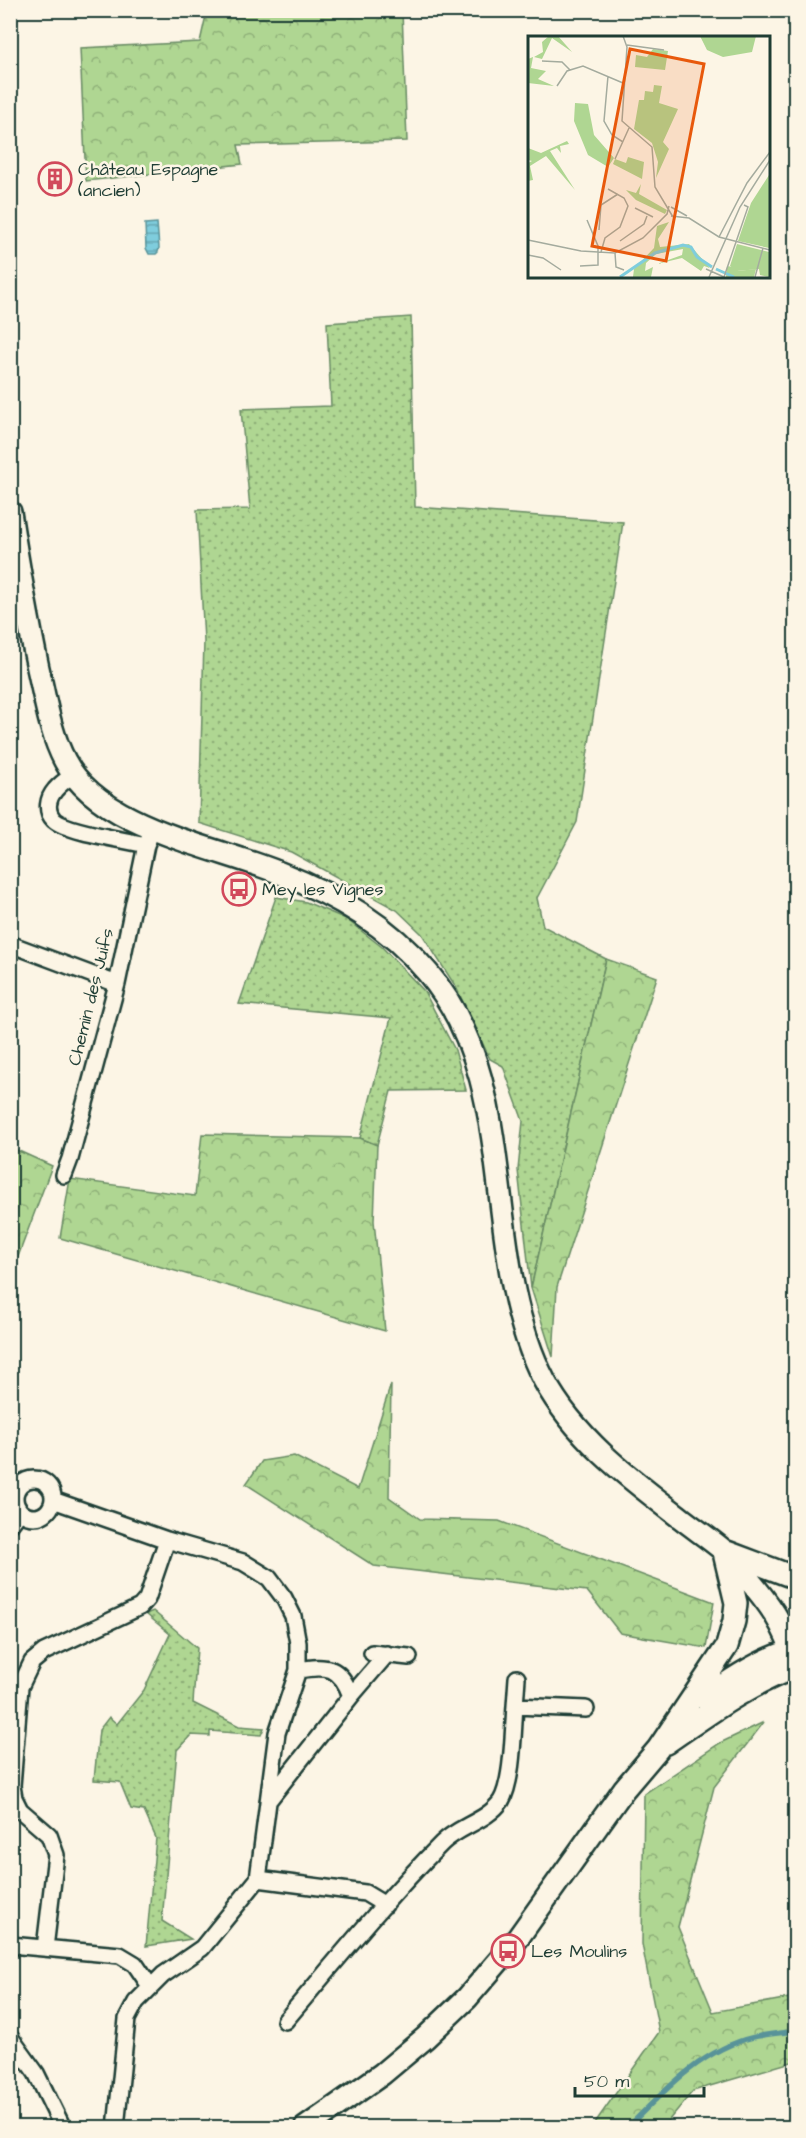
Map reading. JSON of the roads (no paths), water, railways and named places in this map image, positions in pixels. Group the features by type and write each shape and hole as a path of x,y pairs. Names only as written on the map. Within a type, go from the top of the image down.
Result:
{"main road":[{"path":"10,512 13,543 45,699 58,744 74,775 107,807 157,836 277,872 350,905 396,938 432,976 460,1025 477,1068 489,1119 507,1261 516,1305 533,1356 546,1384 578,1430 633,1481 723,1551 769,1603 795,1657 761,1662 736,1677 690,1711 624,1789 515,1942 474,1990 425,2038 382,2074 305,2127"},
{"path":"723,1551 795,1578"},
{"path":"663,1741 727,1646 736,1603 723,1551"}],"street":[{"path":"74,775 56,788 50,798 48,810 54,820 71,828 157,836"},
{"name":"Chemin des Juifs","path":"64,1175 157,836"},
{"path":"10,944 117,984"},
{"path":"36,1479 43,1481 53,1492 50,1509 44,1515 36,1518 15,1518 14,1495 21,1483 36,1479"},
{"path":"53,1500 167,1540 243,1563 269,1578 284,1598 293,1616 298,1643 298,1670 277,1733 266,1804 258,1880 202,1948 150,1986 136,2002 127,2019 116,2127"},
{"path":"45,1948 56,1855 49,1835 20,1810 14,1798 12,1786 20,1687 32,1662 44,1652 140,1607 147,1599 167,1540"},
{"path":"266,1804 351,1695 379,1653 410,1657"},
{"path":"298,1670 320,1666 335,1671 346,1683 351,1695"},
{"path":"285,2021 385,1905 444,1842 486,1816 501,1800 509,1778 517,1678"},
{"path":"515,1706 586,1709"},
{"path":"258,1880 365,1893 385,1905"},
{"path":"10,1945 120,1956 135,1964 150,1986"},
{"path":"10,2037 36,2073 63,2127"}],"water":[{"path":"157,223 158,252 149,254 146,248 145,224"}],"waterway":[{"path":"627,2128 684,2074 717,2051 754,2037 796,2031"}],"place":[{"name":"Château Espagne (ancien)","path":"55,179"},
{"name":"Mey les Vignes","path":"239,889"},
{"name":"Les Moulins","path":"508,1951"}]}
